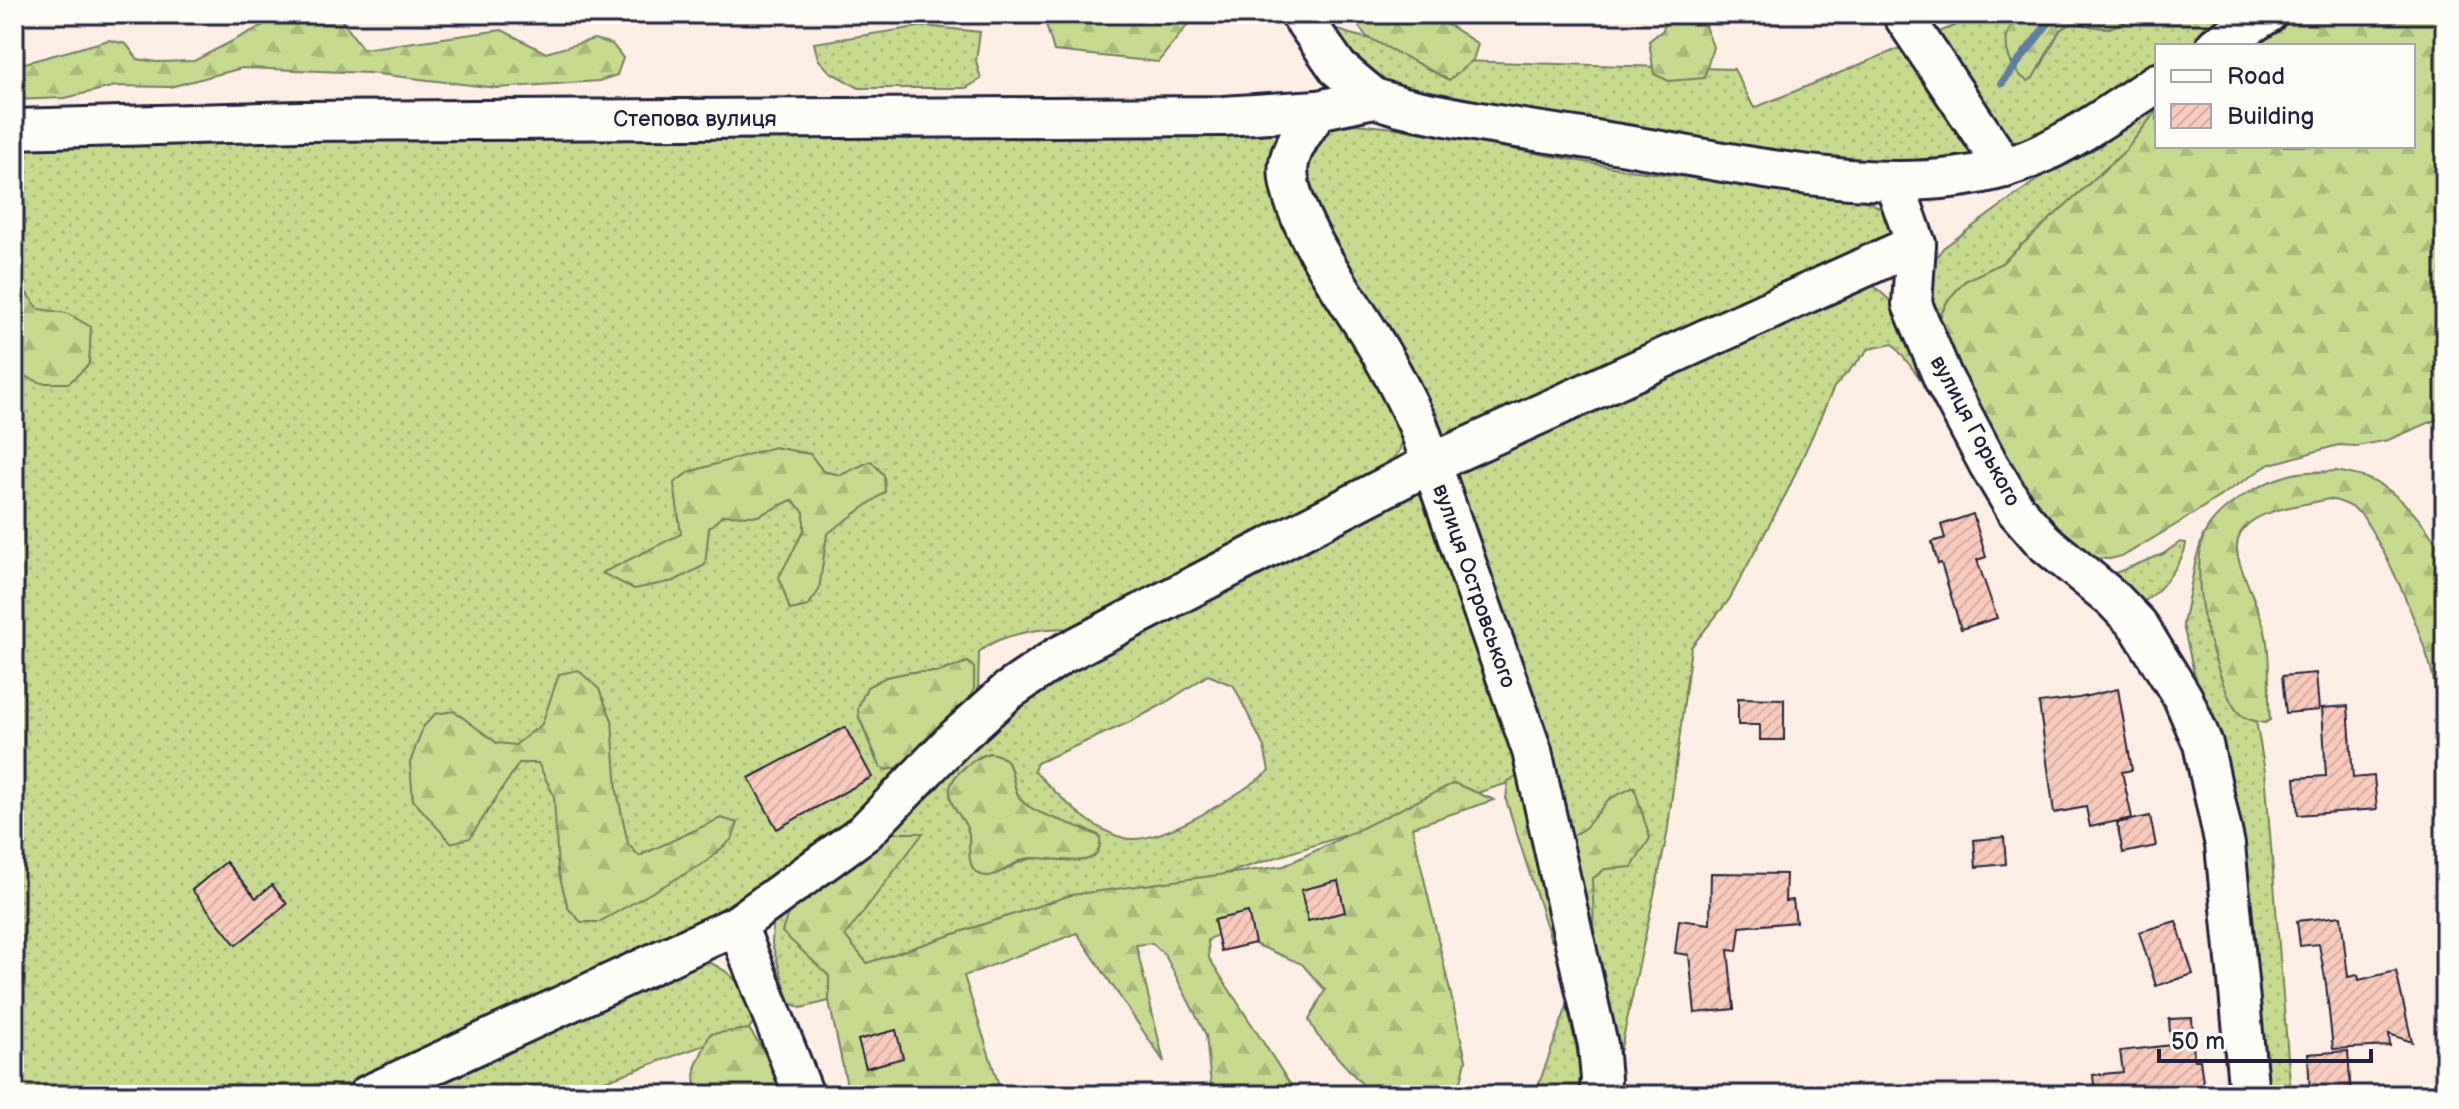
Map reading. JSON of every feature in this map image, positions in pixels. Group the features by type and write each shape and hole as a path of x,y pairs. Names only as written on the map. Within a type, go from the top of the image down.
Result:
{"street":[{"path":"1300,14 1338,68 1374,98 1428,113 1771,169 1894,182 1965,176 2005,168 2064,142 2155,84"},
{"path":"1902,14 2005,168"},
{"path":"2219,44 2267,14"},
{"name":"Степова вулиця","path":"14,129 316,121 1223,116 1318,110 1374,98"},
{"name":"вулиця Островського","path":"1318,110 1295,145 1289,164 1289,183 1315,246 1403,393 1432,463 1532,751 1598,1045 1599,1095"},
{"name":"вулиця Горького","path":"1894,182 1916,244 1912,304 1943,378 1989,465 2016,510 2044,542 2113,599 2138,625 2183,698 2203,744 2225,845 2249,1095"},
{"path":"368,1095 737,925 865,832 955,739 1008,691 1059,656 1432,463 1916,244"},
{"path":"737,925 804,1095"}],"green space":[{"path":"261,14 339,14 363,49 502,30 546,53 594,39 612,44 623,58 617,75 599,81 496,88 369,73 242,68 170,87 116,86 65,98 14,100 14,66 109,40 126,44 138,59 194,61 269,22"},
{"path":"1043,14 1188,14 1190,22 1158,62 1054,51"},
{"path":"1349,14 1415,14 1450,26 1478,44 1473,60 1449,80 1367,37"},
{"path":"1667,14 1701,14 1713,47 1704,78 1669,81 1654,74 1649,41 1663,30"},
{"path":"1983,14 2024,14 2010,36 2008,49 2011,63 2040,68 2060,30 2072,23 2110,28 2138,14 2238,14 2191,44 2155,44 2155,67 2053,127 1997,150 1954,160 1851,165 1381,87 1322,24 1458,61 1734,69 1754,108"},
{"path":"2024,14 2138,14 2110,27 2066,26 2060,30 2033,78 2028,81 2012,65 2007,50 2007,35 2011,26"},
{"path":"2292,14 2445,14 2445,416 2388,440 2357,446 2338,445 2268,465 2125,555 2110,559 2090,558 2061,540 1991,449 1938,321 1948,300 1965,281 2002,263 2126,150 2155,113 2155,148 2415,148 2415,44 2243,44"},
{"path":"924,26 980,32 976,61 981,79 966,88 859,88 830,72 818,59 814,43"},
{"path":"2155,99 2155,113 2126,150 2002,263 1965,281 1948,300 1932,332 1929,278 1931,268 1943,248"},
{"path":"1355,124 1395,128 1629,170 1861,199 1883,211 1896,233 1439,442 1303,197 1307,145 1324,129"},
{"path":"1292,129 1330,293 1403,436 1399,452 1384,467 1071,629 1022,633 988,646 979,652 978,693 966,710 879,796 787,866 692,928 347,1095 14,1095 14,139","holes":["968,662 974,668 972,692 956,712 876,760 859,717 878,681 911,672 938,672"]},
{"path":"14,278 39,309 66,313 91,327 89,364 69,383 42,383 24,376 14,353"},
{"path":"1858,283 1874,286 1893,303 1973,460 1926,386 1893,344 1869,349 1834,387 1788,490 1729,600 1691,647 1667,835 1613,1085 1452,479 1458,468"},
{"path":"774,447 810,454 823,471 841,475 871,461 884,475 885,492 827,534 819,590 808,606 790,610 779,577 804,530 804,512 792,500 758,516 723,515 709,528 705,565 674,581 634,589 602,573 681,534 674,483 689,472"},
{"path":"2336,471 2366,478 2391,492 2421,522 2445,557 2445,741 2431,668 2401,589 2362,515 2347,504 2334,500 2280,509 2251,522 2241,532 2237,546 2240,564 2262,619 2266,639 2270,720 2265,723 2243,716 2226,692 2202,608 2199,581 2204,535 2210,524 2230,505 2269,482 2293,474"},
{"path":"1421,487 1525,773 1511,782 829,1001 801,1008 790,1003 772,944 773,920 1011,712 1070,670","holes":["1208,675 1234,686 1264,747 1269,771 1199,816 1157,834 1139,839 1124,838 1087,819 1034,771 1037,763 1130,722","989,753 999,755 1009,765 1017,793 1028,806 1100,836 1070,861 1036,858 1004,871 971,862 969,834 954,780 977,758"]},
{"path":"2203,536 2226,549 2265,772 2291,1095 2259,1095 2198,690 2183,625"},
{"path":"2180,542 2186,543 2175,569 2146,600 2139,603 2110,575 2163,554"},
{"path":"968,662 974,668 972,694 903,766 887,770 881,768 859,717 858,708 867,687 886,677 911,672 939,672"},
{"path":"578,670 599,689 612,720 617,791 628,844 639,856 721,818 738,823 732,839 706,862 599,922 581,922 568,908 558,870 554,796 538,763 519,763 470,838 451,843 413,800 410,763 423,727 435,714 454,711 497,743 515,745 542,724 559,674"},
{"path":"989,753 999,755 1009,765 1017,793 1027,806 1100,837 1099,849 1093,857 1071,861 1024,859 990,876 975,871 970,862 969,834 952,802 950,790 959,772"},
{"path":"1525,773 1563,842 1586,827 1609,799 1634,787 1650,838 1632,867 1605,869 1592,879 1594,914 1591,935 1580,953 1570,961 1551,940 1506,800 1508,781"},
{"path":"1454,783 1494,800 1412,827 1466,1060 1458,1095 1372,1095 1317,1035 1309,1020 1325,990 1302,964 1224,931 1208,940 1209,958 1297,1095 1212,1095 1206,1035 1165,955 1152,943 1136,945 1164,1062 1077,933 964,976 1002,1095 849,1095 829,1001 829,976 782,932 787,916 796,903 889,833 923,833 845,936 867,963 1071,895 1284,866"},
{"path":"706,961 726,971 738,983 755,1019 749,1029 566,1095 418,1095 690,963"},
{"path":"1567,1006 1583,1078 1583,1095 1535,1095"},
{"path":"749,1029 783,1079 783,1095 696,1095 695,1068 710,1034"}],"building":[{"path":"1973,514 1986,557 1977,560 1997,618 1961,629 1932,542 1945,538 1941,525"},
{"path":"2316,673 2319,710 2286,713 2282,676"},
{"path":"2118,689 2132,770 2122,772 2132,818 2090,827 2086,807 2054,813 2039,703"},
{"path":"1738,698 1784,699 1784,740 1760,740 1760,725 1738,725"},
{"path":"2348,706 2353,778 2374,776 2377,809 2298,815 2295,778 2326,776 2322,708"},
{"path":"845,727 872,777 777,829 749,778"},
{"path":"2150,816 2156,846 2123,853 2117,823"},
{"path":"2004,837 2006,864 1976,867 1974,840"},
{"path":"226,862 256,898 272,885 287,904 236,945 192,890"},
{"path":"1711,873 1786,874 1785,901 1793,900 1796,922 1740,927 1737,951 1728,950 1734,1009 1695,1013 1689,955 1675,953 1679,920 1710,924"},
{"path":"1338,881 1345,912 1308,921 1301,890"},
{"path":"1248,912 1255,943 1221,951 1214,920"},
{"path":"2341,916 2348,977 2358,975 2359,980 2396,971 2412,1042 2389,1034 2390,1046 2333,1049 2319,944 2300,946 2297,921"},
{"path":"2176,921 2193,974 2156,986 2139,932"},
{"path":"2192,1018 2194,1060 2200,1060 2204,1089 2095,1095 2093,1075 2123,1072 2120,1051 2171,1045 2169,1019"},
{"path":"896,1030 903,1058 866,1068 858,1040"},
{"path":"2348,1051 2351,1095 2310,1095 2308,1054"}],"waterway":[{"path":"2002,83 2055,14"}]}
